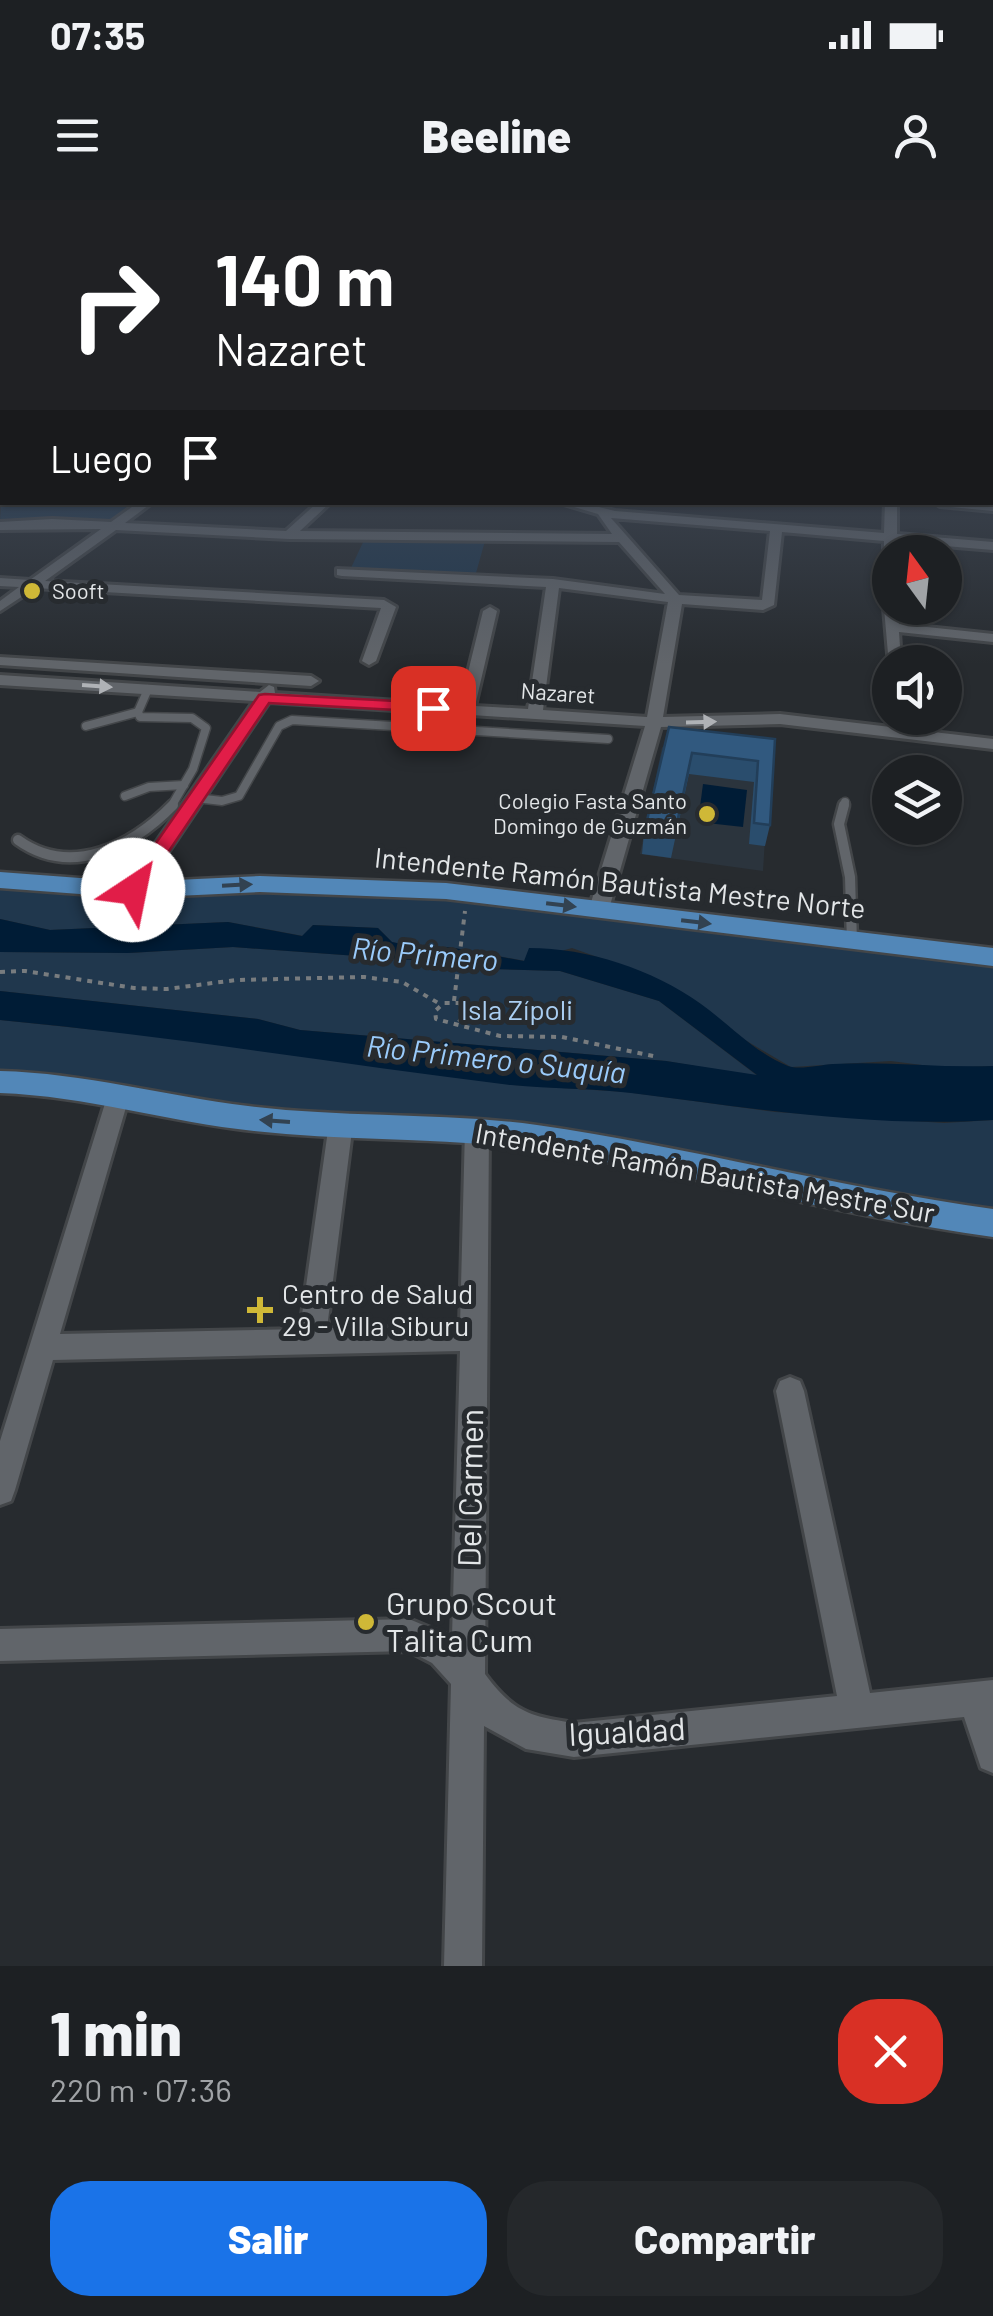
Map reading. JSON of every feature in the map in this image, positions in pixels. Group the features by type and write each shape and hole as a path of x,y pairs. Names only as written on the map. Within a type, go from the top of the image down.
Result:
{"main road":[{"name":"Intendente Ramón Bautista Mestre Norte","path":"0,880 133,890 323,885 446,891 993,957"},
{"name":"Intendente Ramón Bautista Mestre Sur","path":"0,1082 46,1083 252,1119 477,1129 543,1138 830,1199 993,1223"}],"street":[{"path":"0,607 143,505"},
{"path":"289,535 322,505"},
{"path":"889,535 891,505"},
{"path":"605,507 776,529 872,536"},
{"path":"605,507 623,538 676,600"},
{"path":"0,526 114,526 289,535 351,554 676,600 756,606 769,602 776,529"},
{"path":"351,554 623,538"},
{"path":"962,543 993,546"},
{"path":"329,600 351,554"},
{"path":"0,582 329,600 389,607 368,662"},
{"path":"535,714 553,583"},
{"path":"599,910 654,722 676,600"},
{"path":"466,710 490,611"},
{"path":"893,645 892,627 993,638"},
{"path":"0,661 311,681"},
{"path":"133,890 190,791 265,698 275,678"},
{"name":"Nazaret","path":"0,680 654,722 780,719 872,723"},
{"name":"Nazaret","path":"950,735 993,744"},
{"path":"0,1490 118,1097"},
{"path":"311,1344 341,1123"},
{"name":"Del Carmen","path":"463,1966 477,1129"},
{"path":"42,1347 473,1338"},
{"path":"790,1391 858,1712"},
{"name":"Igualdad","path":"0,1644 409,1634 439,1644 497,1713 518,1728 574,1740 985,1697"},
{"path":"985,1697 993,1756"}],"lane":[{"path":"138,712 148,690"},
{"path":"86,726 138,712"},
{"path":"18,840 31,853 48,858 78,858 110,850 190,791 206,732 204,724 192,718 145,718 138,712"},
{"path":"136,782 222,800 239,796 279,726 292,720 608,739"},
{"path":"125,796 149,787"},
{"path":"845,802 839,824 850,878 852,942"}],"path":[{"path":"454,1002 464,915"},
{"path":"0,972 25,971 134,988 168,989 236,980 364,977 402,982 440,1004 454,1002 466,1012 460,1022"},
{"path":"440,1004 435,1011 440,1022 460,1022 500,1036 562,1037 658,1057"}],"shaded area":[{"name":"Colegio Fasta Santo Domingo de Guzmán","path":"662,747 770,760 763,871 640,854"}],"green space":[{"path":"1,505 137,505 111,523 0,522"},
{"path":"365,538 485,541 476,573 350,570"},
{"path":"0,880 323,885 993,957 993,1066 945,1068 891,1061 791,1067 745,1040 699,1003 651,976 572,948 525,961 449,947 392,942 378,928 313,925 303,936 228,922 50,930 0,919"},
{"name":"Isla Zípoli","path":"233,947 413,960 458,968 560,971 659,1001 759,1077 666,1061 300,1030 258,1019 0,991 0,952 128,953"},
{"path":"0,1020 193,1040 514,1085 626,1092 775,1112 944,1123 993,1120 993,1223 543,1138 0,1082"}],"water":[{"path":"703,784 747,790 743,827 698,822"},
{"path":"0,919 50,930 228,922 302,936 313,925 378,928 392,942 449,947 524,961 529,948 596,956 662,980 701,1004 764,1054 788,1066 993,1066 993,1120 857,1119 616,1091 511,1085 0,1020 0,991 258,1019 300,1030 666,1061 757,1075 659,1001 560,971 458,968 413,960 233,947 128,953 0,952"}],"building":[{"path":"669,727 775,739 770,825 754,823 758,761 692,753 674,837 644,833"}],"place":[{"name":"Sooft","path":"32,591"},
{"name":"Colegio Fasta Santo Domingo de Guzmán","path":"707,814"},
{"name":"Centro de Salud 29 - Villa Siburu","path":"260,1310"},
{"name":"Grupo Scout Talita Cum","path":"366,1622"}],"route":[{"path":"133,890 265,698 433,708"}],"water label":[{"name":"Río Primero","path":"425,955"},
{"name":"Río Primero o Suquía","path":"496,1060"}]}
